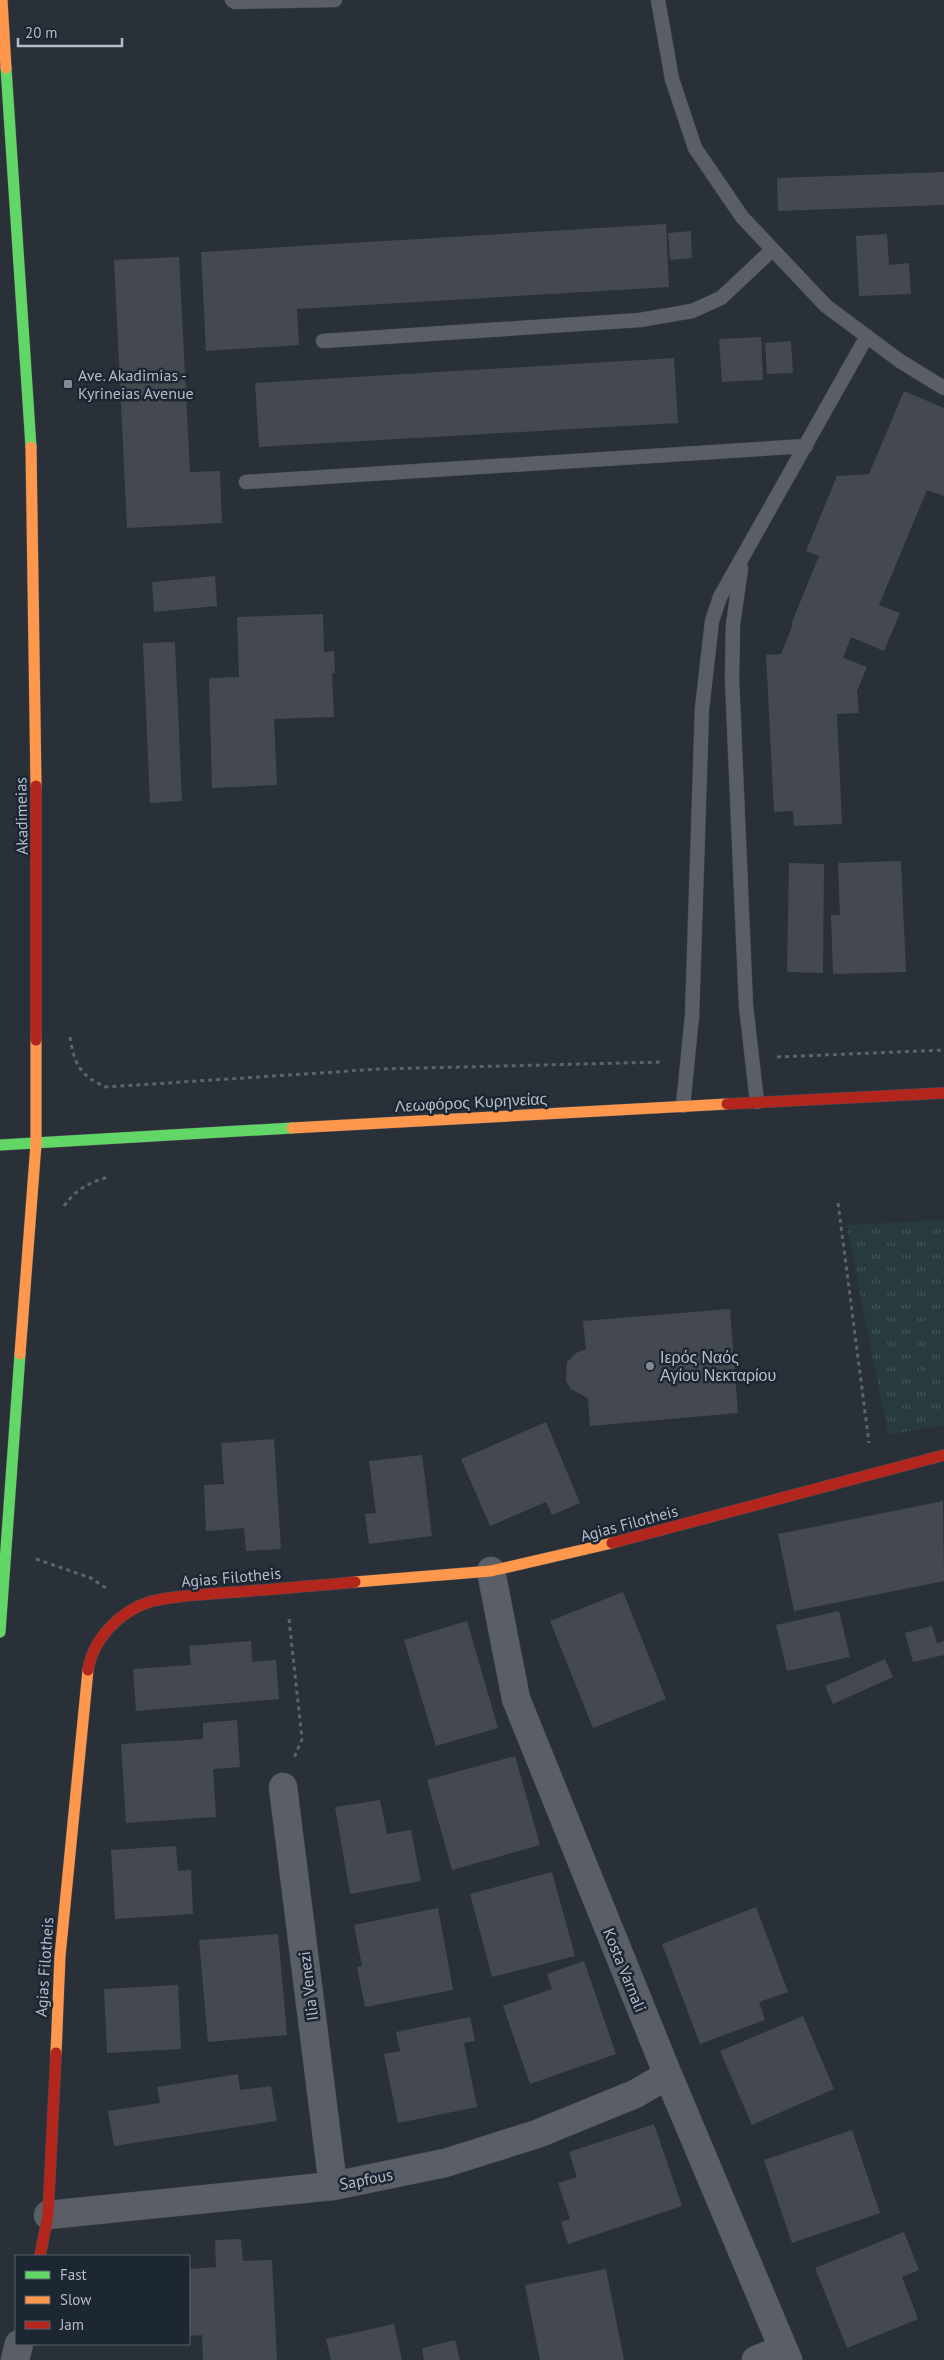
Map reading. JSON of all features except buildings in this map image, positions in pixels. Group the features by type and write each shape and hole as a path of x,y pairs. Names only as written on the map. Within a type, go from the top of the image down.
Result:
{"main road":[{"name":"Akadimeias","path":"0,1632 36,1144 37,839 32,458 2,0"},
{"name":"Λεωφόρος Κυρηνείας","path":"0,1146 683,1106 944,1093"},
{"name":"Agias Filotheis","path":"40,2255 48,2215 60,1956 84,1693 90,1657 104,1634 121,1616 150,1602 200,1595 491,1571 572,1554 944,1455"}],"street":[{"name":"Kosta Varnali","path":"491,1571 516,1699 668,2075 786,2354"},
{"name":"Ilia Venezi","path":"283,1787 333,2186"},
{"name":"Sapfous","path":"48,2215 333,2186 445,2163 536,2134 635,2094 668,2075"},
{"path":"15,2360 19,2345"},
{"path":"756,2360 786,2354"}],"lane":[{"path":"232,0 236,2 335,0"},
{"path":"658,0 672,79 695,148 742,217 826,306 900,361 944,388"},
{"path":"323,341 640,320 692,311 721,298 772,250"},
{"path":"683,1106 692,1016 702,710 712,621 720,598 867,336"},
{"path":"246,482 806,446"},
{"path":"742,560 733,625 732,679 746,1006 757,1102"}],"path":[{"path":"70,1035 73,1060 91,1081 106,1087 380,1069 665,1062 689,1050"},
{"path":"751,1048 760,1057 944,1050"},
{"path":"61,1210 72,1195 91,1182 110,1177"},
{"path":"838,1203 872,1474"},
{"path":"34,1558 91,1578 110,1591 121,1616"},
{"path":"283,1787 302,1739 286,1589"}],"green space":[{"path":"944,1220 944,1425 888,1435 847,1225"}],"traffic: fast":[{"path":"6,68 31,447"},
{"path":"0,1145 292,1128"},
{"path":"0,1632 20,1354"}],"traffic: slow":[{"path":"2,0 6,68"},
{"path":"31,447 36,786"},
{"path":"20,1354 36,1144 36,1040"},
{"path":"292,1128 727,1104"},
{"path":"355,1582 491,1571 612,1543"},
{"path":"56,2053 60,1956 88,1670"}],"traffic: jam":[{"path":"36,786 36,1040"},
{"path":"727,1104 944,1093"},
{"path":"612,1543 944,1455"},
{"path":"88,1670 95,1648 109,1628 128,1612 149,1602 184,1596 355,1582"},
{"path":"40,2255 48,2215 56,2053"}],"place":[{"name":"Ave. Akadimias - Kyrineias Avenue","path":"68,384"},
{"name":"Ιερός Ναός Αγίου Νεκταρίου","path":"650,1366"}]}
